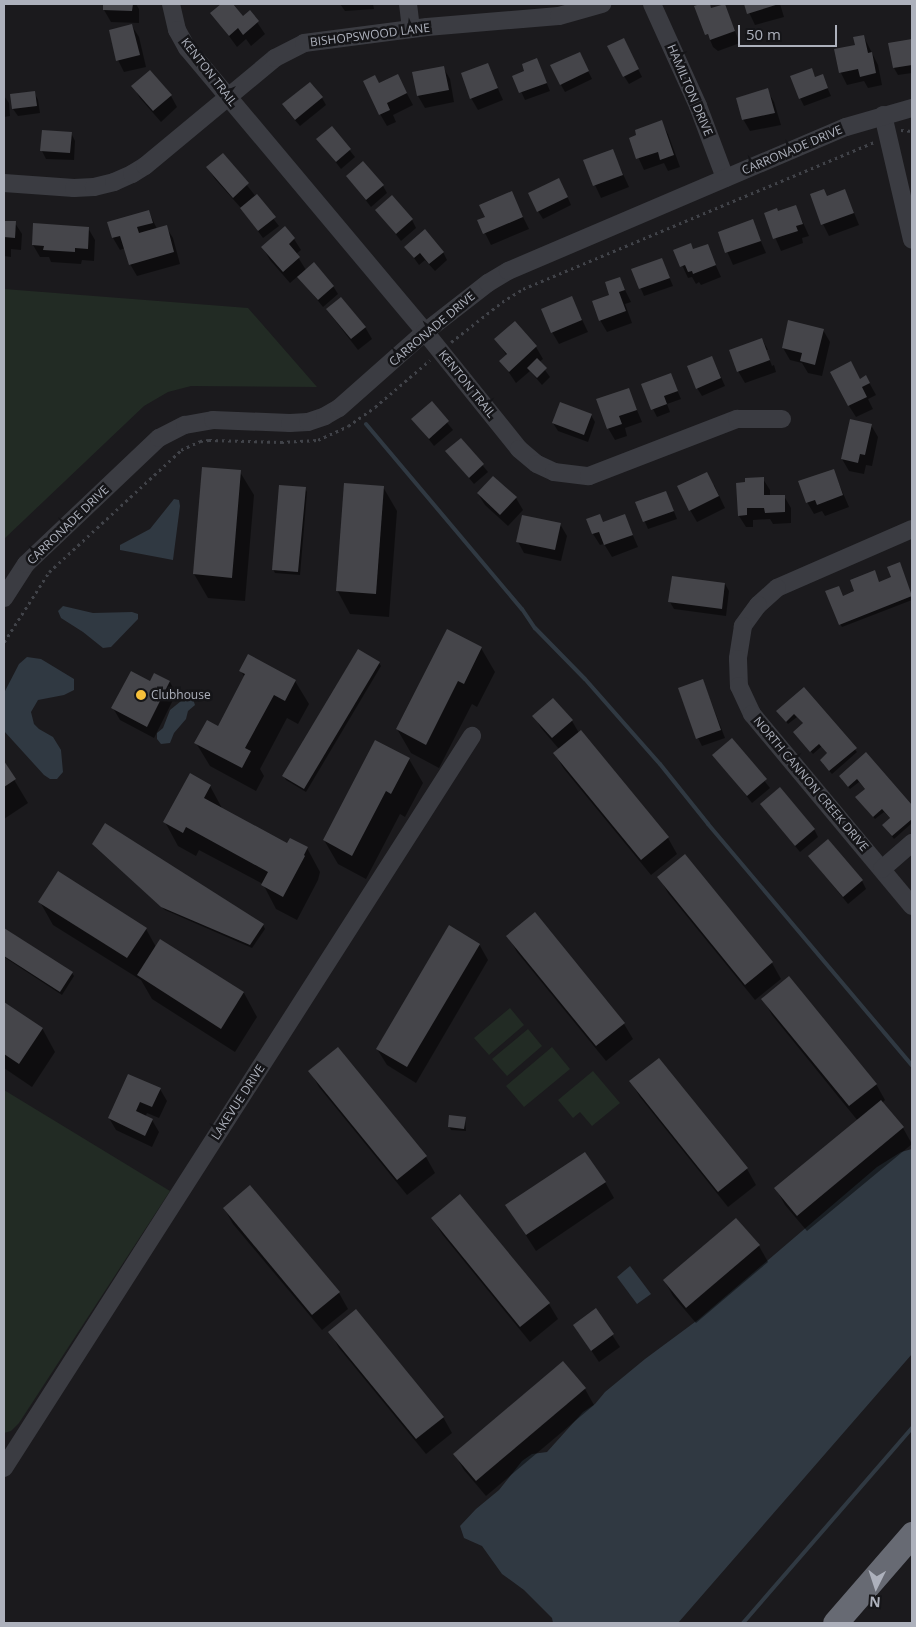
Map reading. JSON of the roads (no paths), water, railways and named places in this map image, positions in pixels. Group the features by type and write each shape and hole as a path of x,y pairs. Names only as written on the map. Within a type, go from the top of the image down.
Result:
{"highway":[{"path":"835,1623 912,1534"}],"street":[{"name":"KENTON TRAIL","path":"170,4 177,30 187,48 425,332 519,449 537,464 554,472 577,476 594,474 737,419 782,420"},
{"path":"408,4 411,30"},
{"name":"BISHOPSWOOD LANE","path":"4,183 74,188 94,187 114,182 145,166 275,58 294,47 315,40 559,16 602,4"},
{"name":"HAMILTON DRIVE","path":"652,4 698,106 725,178"},
{"name":"CARRONADE DRIVE","path":"4,598 26,564 158,438 185,425 213,420 290,423 308,422 325,416 339,408 425,332 488,283 508,271 846,127 912,108"},
{"path":"883,115 912,240"},
{"name":"NORTH CANNON CREEK DRIVE","path":"912,529 777,588 758,605 743,626 738,659 739,686 752,714 912,906"},
{"name":"LAKEVUE DRIVE","path":"5,1463 472,736"},
{"path":"882,869 912,843"}],"waterway":[{"path":"366,424 522,609 535,628 585,679 660,764 708,824 912,1065"},
{"path":"743,1623 912,1428"}],"place":[{"name":"Clubhouse","path":"141,695"}]}
